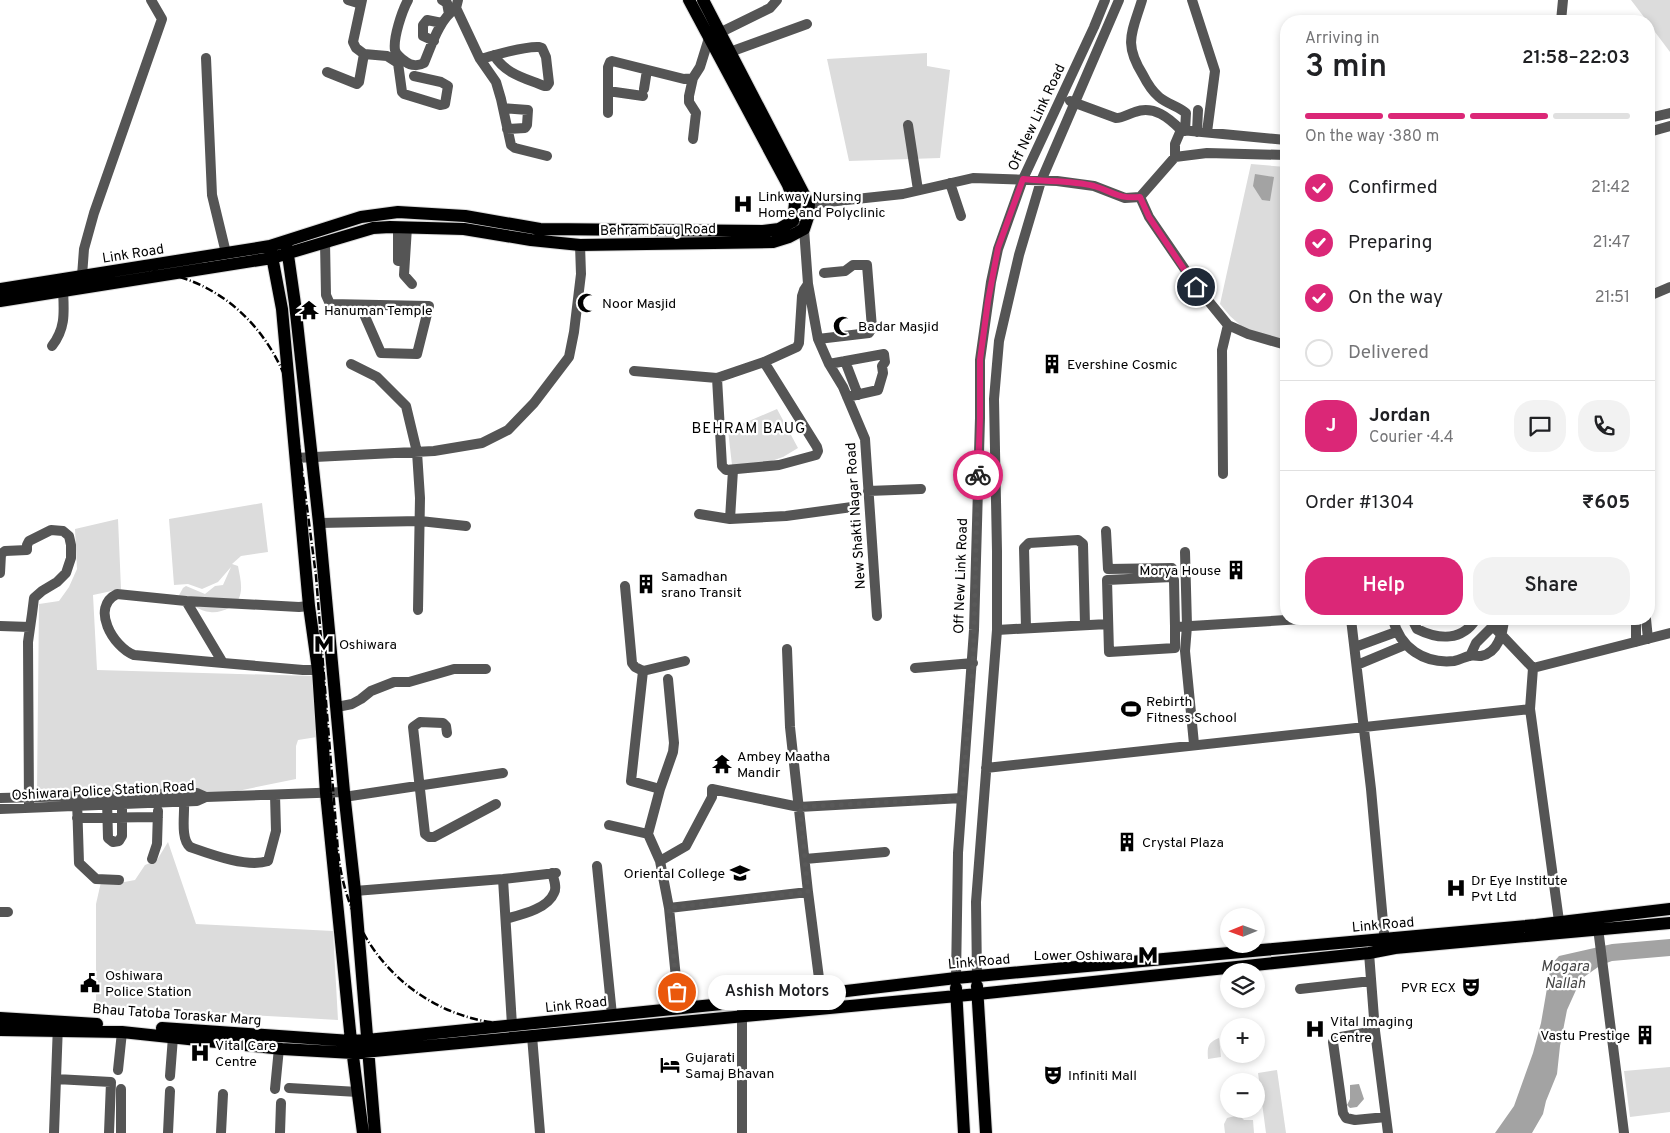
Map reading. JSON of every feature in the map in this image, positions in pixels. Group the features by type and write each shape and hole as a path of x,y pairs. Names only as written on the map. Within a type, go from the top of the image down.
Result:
{"main road":[{"path":"689,0 714,35 730,52 809,204 804,229"},
{"path":"703,0 714,35 788,185 795,203 793,221"},
{"name":"Behrambaug Road","path":"263,257 361,217 398,212 464,216 546,229 763,231 779,229 793,221"},
{"name":"Behrambaug Road","path":"287,248 321,244 373,228 464,228 531,240 580,245 773,242 789,237 804,229"},
{"path":"291,277 299,262 321,244"},
{"path":"287,248 319,523 375,1133"},
{"name":"Link Road","path":"0,289 226,253 263,257"},
{"name":"Link Road","path":"0,300 263,257"},
{"path":"263,257 276,279"},
{"path":"263,257 276,279 282,309 309,606 318,670 326,793 352,1047 363,1133"},
{"name":"Link Road","path":"352,1047 500,1040 978,994 1368,953 1385,945 1559,921 1670,909"},
{"name":"Link Road","path":"367,1046 506,1026 822,994 956,978 1385,945 1599,935 1670,923"},
{"path":"977,977 986,1133"},
{"name":"Off New Link Road","path":"956,978 964,1133"},
{"name":"Bhau Tatoba Toraskar Marg","path":"0,1018 58,1027 279,1048 352,1047"},
{"name":"Bhau Tatoba Toraskar Marg","path":"0,1030 58,1027 78,1022 352,1047"},
{"path":"500,1040 506,1026"}],"street":[{"path":"82,276 84,249 94,213 162,19 151,0"},
{"path":"408,0 400,19 395,47 397,54 409,65 421,65 424,63 442,23 454,7"},
{"path":"442,0 454,7 480,59 496,82 510,142 515,148 547,156"},
{"path":"693,139 696,113 689,102 689,96 693,78 714,35 770,8 777,0"},
{"name":"Off New Link Road","path":"956,978 958,853 973,663 980,360 998,248 1023,179 1105,0"},
{"name":"Off New Link Road","path":"977,977 976,902 997,630 998,551 994,399 1000,341 1018,255 1041,181 1118,0"},
{"path":"809,204 903,194 973,178 1057,181 1094,186 1126,198 1140,197 1175,157 1175,144 1183,131 1186,114 1181,109 1168,104 1154,92 1141,72 1131,50 1131,37 1142,0"},
{"path":"1192,0 1215,71 1202,132"},
{"path":"1562,15 1563,0"},
{"path":"356,1 353,42 356,48 364,54 387,56 398,63 402,92 404,94 440,105 445,104 448,86 440,82 414,76"},
{"path":"434,41 423,36 423,25 430,19 442,23"},
{"path":"730,52 807,24"},
{"path":"480,59 536,46 542,48 546,57 549,83 547,86 544,86 510,73 494,56"},
{"path":"327,72 357,84 364,54"},
{"path":"206,58 212,195 226,253"},
{"path":"608,113 608,67 610,62 684,79 693,78"},
{"path":"608,91 644,92 647,70"},
{"path":"1061,97 1116,118 1121,118 1141,110 1148,110 1161,114 1183,131 1280,139"},
{"path":"503,108 528,110 525,128 507,128"},
{"path":"1198,110 1202,132"},
{"path":"1655,117 1670,113"},
{"path":"908,125 918,190"},
{"path":"1655,130 1670,126"},
{"path":"1175,157 1207,153 1280,155"},
{"path":"950,183 961,216"},
{"path":"1140,197 1149,217 1196,287 1228,325 1248,334 1280,343"},
{"path":"793,221 804,229"},
{"path":"398,273 402,227"},
{"path":"402,227 404,275 412,284"},
{"name":"New Shakti Nagar Road","path":"804,229 808,284 818,339 847,397 865,439 876,616"},
{"path":"321,244 326,295 330,304 429,306 417,354 381,353 360,305"},
{"path":"295,458 434,451 482,443 508,430 534,403 569,357 581,274 580,245"},
{"path":"818,339 869,333 872,328 867,265 853,265 845,271 824,273"},
{"path":"634,371 716,378 764,362 797,347 799,343 802,296 808,284"},
{"path":"1655,293 1670,287"},
{"path":"52,346 62,329 65,318 63,290"},
{"path":"1223,474 1222,350 1228,325"},
{"path":"829,364 884,354 885,362 882,366 883,373 878,390 847,397"},
{"path":"845,361 858,395"},
{"path":"716,378 722,466 726,470 779,464 816,455 817,447 764,362"},
{"path":"351,364 376,377 406,406 417,452 420,498 418,610"},
{"path":"730,519 733,470"},
{"path":"868,491 921,489"},
{"path":"698,514 730,519 786,516 852,507"},
{"path":"319,523 420,521 466,526"},
{"path":"0,573 1,554 5,551 27,550 29,541 51,530 63,531 69,536 71,558 66,574 34,598 28,642 29,802"},
{"path":"1106,531 1108,569 1107,580 1109,652 1175,648 1174,580 1172,577 1107,580"},
{"path":"1026,628 1024,548 1029,543 1078,540 1083,544 1085,625"},
{"path":"1185,552 1187,626 1185,651 1194,744"},
{"path":"1108,569 1172,568"},
{"path":"625,586 632,663 635,667 643,671 685,661"},
{"path":"309,606 186,600 116,594 111,597 105,608 106,624 118,645 125,652 134,655 318,670"},
{"path":"186,600 223,663"},
{"path":"1175,627 1280,620"},
{"path":"997,630 1108,624"},
{"path":"1352,625 1364,726 1385,945"},
{"path":"1394,625 1396,632 1405,645 1424,658 1456,661 1470,656 1483,656 1494,648 1502,636 1503,625"},
{"path":"1415,625 1417,629 1443,638 1456,636 1467,630 1471,625"},
{"path":"1470,656 1476,643 1491,625"},
{"path":"1496,625 1502,636 1533,668 1530,709 1559,921"},
{"path":"1636,625 1636,642"},
{"path":"1647,625 1648,639"},
{"path":"0,626 30,627"},
{"path":"1355,647 1396,632"},
{"path":"1533,668 1670,633"},
{"path":"1357,665 1405,645"},
{"path":"787,649 790,727 808,892 822,994"},
{"path":"915,668 973,663"},
{"path":"337,707 352,704 372,691 394,682 408,682 454,669 486,669"},
{"path":"643,671 631,781 660,789"},
{"path":"668,679 674,743 673,752 660,789 648,834 660,861 669,908 679,1008"},
{"path":"986,768 1530,709"},
{"path":"448,733 444,723 420,722 412,727 424,834 434,837 496,804"},
{"name":"Oshiwara Police Station Road","path":"122,799 158,802 198,801 206,797 326,793 344,795 503,773"},
{"path":"660,861 686,846 712,798 712,789 800,807 962,798"},
{"name":"Oshiwara Police Station Road","path":"0,798 29,802 107,800 197,793 206,797"},
{"path":"184,801 185,835 187,844 190,847 219,857 258,863 268,861 276,831 275,795"},
{"path":"107,800 108,838 113,842 119,841 122,836 122,799"},
{"path":"77,801 79,863 96,879 119,880"},
{"name":"Oshiwara Police Station Road","path":"0,809 29,802"},
{"path":"152,859 157,844 158,802"},
{"path":"77,818 158,817"},
{"path":"609,825 648,834"},
{"path":"805,859 885,852"},
{"path":"598,866 612,1015"},
{"path":"354,890 503,879 554,873 554,894 544,904 533,910 509,918"},
{"path":"503,879 506,1026"},
{"path":"669,908 808,892"},
{"path":"1599,935 1624,1133"},
{"path":"1368,953 1375,1032 1388,1133"},
{"path":"1300,989 1371,980"},
{"path":"742,1002 742,1133"},
{"path":"54,1133 58,1027"},
{"path":"118,1070 122,1032"},
{"path":"1375,1032 1335,1038 1332,1042 1343,1114 1346,1118 1355,1120 1386,1117"},
{"path":"532,1036 540,1133"},
{"path":"170,1076 173,1037"},
{"path":"276,1088 279,1048"},
{"path":"56,1079 111,1082 109,1133"},
{"path":"289,1088 358,1092"},
{"path":"121,1089 121,1133"},
{"path":"168,1133 170,1090"},
{"path":"221,1133 223,1094"},
{"path":"280,1133 281,1103"}],"shaded area":[{"path":"1631,0 1670,0 1670,52 1655,32 1655,15 1642,15"},
{"path":"927,53 927,66 950,70 940,158 849,161 827,59"},
{"path":"1251,164 1280,166 1280,340 1248,332 1220,304"},
{"path":"777,409 798,448 783,457 760,465 732,465 728,430"},
{"path":"262,503 268,552 241,556 232,564 238,566 241,584 238,600 222,611 206,612 178,597 186,586 205,594 215,586 223,585 231,567 218,582 202,589 188,584 174,585 169,519"},
{"path":"118,519 121,589 93,595 97,670 313,676 317,737 298,740 296,746 296,779 218,795 37,791 39,604 59,601 69,587 77,569 75,529"},
{"path":"168,842 196,924 333,931 338,1020 96,1006 96,904 101,882 119,883 135,880 145,865 157,860"},
{"path":"1219,1038 1220,1057 1208,1059 1209,1046 1212,1041"},
{"path":"1670,1067 1670,1112 1630,1117 1624,1071"},
{"path":"1277,1070 1286,1133 1266,1133 1264,1118 1265,1073 1258,1073"},
{"path":"1227,1118 1253,1120 1254,1133 1225,1133 1224,1124"}],"water":[{"path":"1255,174 1274,177 1270,201 1262,200 1253,186"},
{"name":"Mogara Nallah","path":"1670,939 1670,956 1612,961 1601,965 1581,979 1567,1010 1557,1074 1543,1114 1532,1133 1495,1133 1514,1106 1533,1053 1541,1023 1551,965 1559,956 1612,944"},
{"path":"1359,1084 1364,1099 1357,1107 1350,1108 1347,1105 1350,1099 1350,1085"}],"railway":[{"path":"0,288 72,275 109,271 143,270 170,274 196,283 219,295 257,329 272,351 284,374 293,400 316,576 338,851 343,881 352,909 365,935 381,959 400,980 424,997 450,1011 479,1020 498,1023 555,1023 1145,959 1670,908"}],"way so far":[{"path":"677,992 669,908 808,892 800,807 962,798 973,663 978,475"}],"place":[{"name":"Linkway Nursing Home and Polyclinic","path":"743,204"},
{"name":"Noor Masjid","path":"587,303"},
{"name":"Hanuman Temple","path":"309,310"},
{"name":"Badar Masjid","path":"843,326"},
{"name":"Evershine Cosmic","path":"1052,364"},
{"name":"Morya House","path":"1236,570"},
{"name":"Samadhan srano Transit","path":"646,584"},
{"name":"Oshiwara","path":"324,644"},
{"name":"Rebirth Fitness School","path":"1131,709"},
{"name":"Ambey Maatha Mandir","path":"722,764"},
{"name":"Crystal Plaza","path":"1127,842"},
{"name":"Oriental College","path":"740,873"},
{"name":"Dr Eye Institute Pvt Ltd","path":"1456,888"},
{"name":"Lower Oshiwara","path":"1148,955"},
{"name":"Oshiwara Police Station","path":"90,983"},
{"name":"PVR ECX","path":"1471,987"},
{"name":"Ashish Motors","path":"677,992"},
{"name":"Vital Imaging Centre","path":"1315,1029"},
{"name":"Vastu Prestige","path":"1645,1035"},
{"name":"Vital Care Centre","path":"200,1053"},
{"name":"Gujarati Samaj Bhavan","path":"670,1065"},
{"name":"Infiniti Mall","path":"1053,1075"}],"district":[{"name":"BEHRAM BAUG","path":"749,428"}],"route":[{"path":"978,475 980,360 988,301 998,248 1023,179 1094,186 1126,198 1140,197 1149,217 1196,287"}]}
